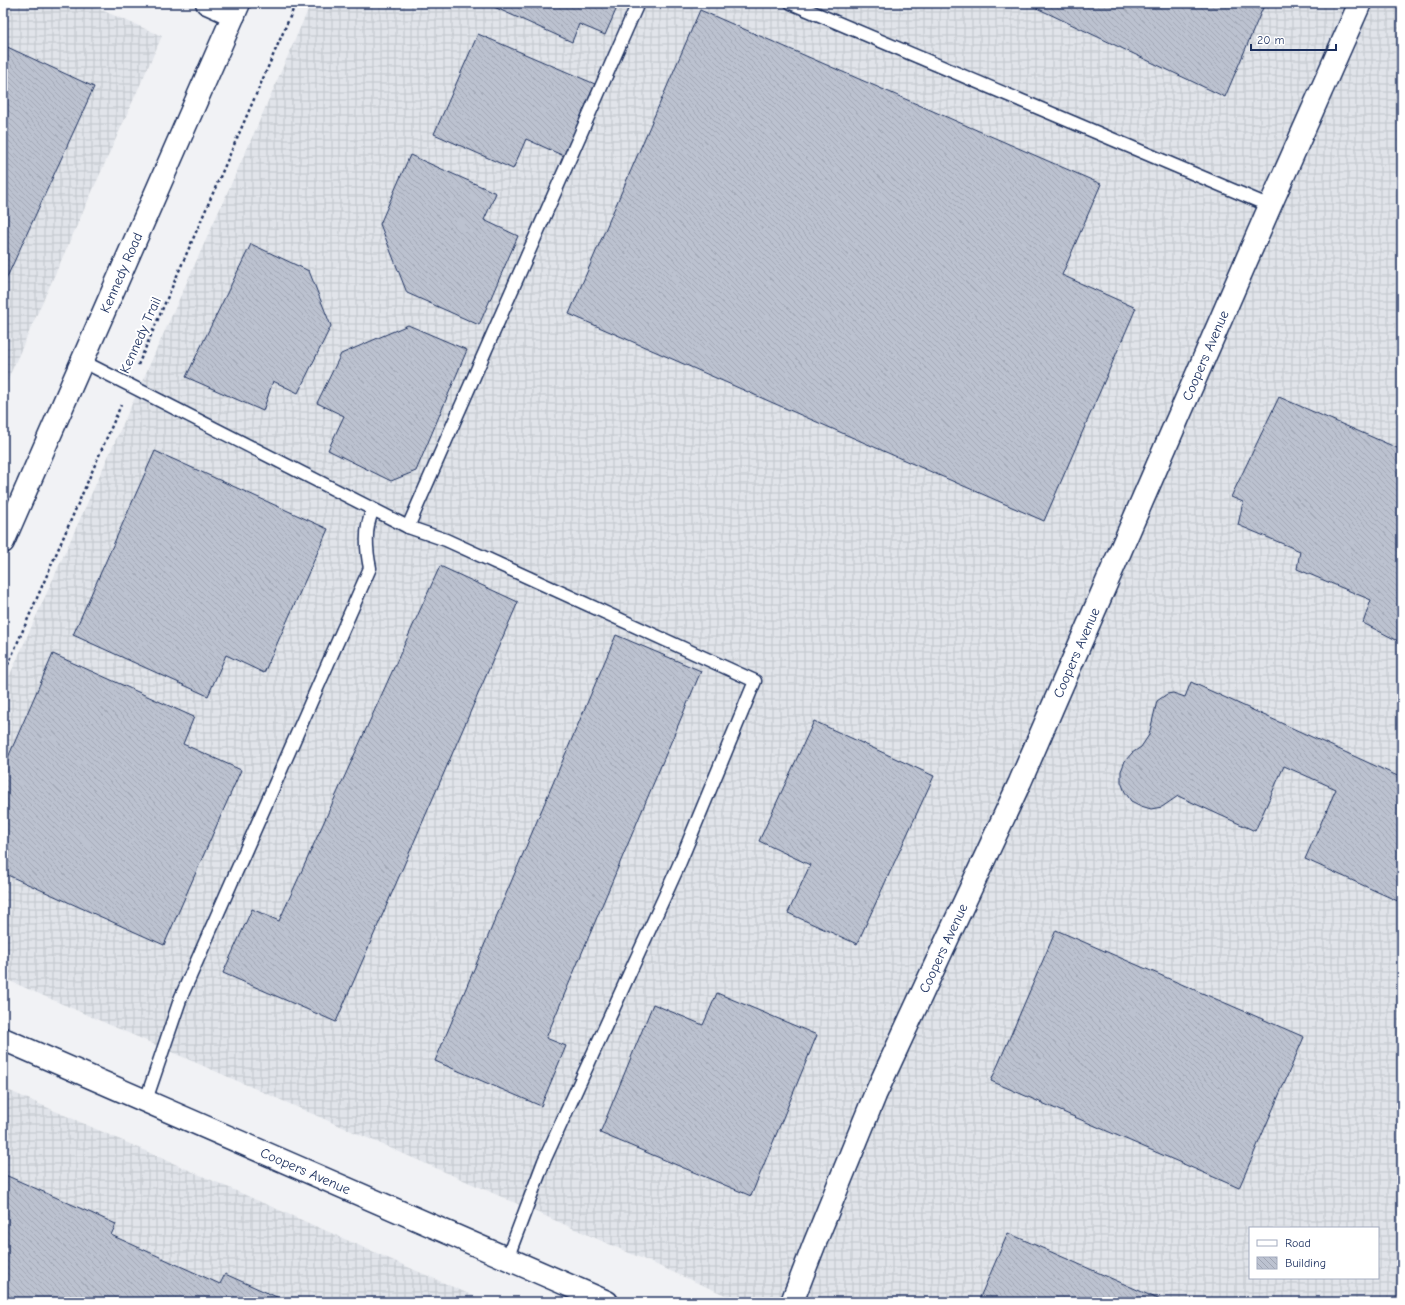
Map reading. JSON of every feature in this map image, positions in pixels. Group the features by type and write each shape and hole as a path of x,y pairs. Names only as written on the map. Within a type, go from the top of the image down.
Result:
{"street":[{"path":"207,3 237,9"},
{"name":"Coopers Avenue","path":"792,1302 875,1095 1020,782 1270,206 1360,3"},
{"name":"Kennedy Road","path":"3,542 237,9"},
{"name":"Coopers Avenue","path":"3,1039 607,1302"}],"lane":[{"path":"408,527 638,3"},
{"path":"791,3 1270,206"},
{"path":"82,361 408,527 446,540 754,680 678,867 544,1161 507,1259"},
{"path":"146,1100 181,997 370,568 366,545 371,515 374,510"}],"path":[{"name":"Kennedy Trail","path":"3,676 296,3"}],"shaded area":[{"path":"3,3 85,3 162,36 3,390"},
{"path":"311,3 1402,3 1402,1302 741,1302 3,978 3,690 255,131"},
{"path":"3,1088 487,1302 3,1302"}],"building":[{"path":"496,3 619,3 605,35 579,24 572,42 494,7"},
{"path":"1026,3 1265,3 1225,97"},
{"path":"700,10 1101,184 1062,275 1136,308 1044,521 569,314"},
{"path":"478,34 595,84 564,156 526,139 513,169 434,134"},
{"path":"3,45 94,87 3,286"},
{"path":"410,155 496,193 484,220 518,236 479,325 407,293 380,224"},
{"path":"251,244 309,271 331,326 298,393 273,381 263,411 186,377"},
{"path":"408,325 467,350 416,471 391,481 328,450 344,416 317,403 341,354"},
{"path":"1279,397 1402,450 1402,643 1363,623 1371,600 1297,569 1300,551 1238,525 1243,502 1231,497"},
{"path":"155,451 328,529 264,673 226,655 208,696 73,635"},
{"path":"440,566 518,602 336,1022 223,973 252,909 279,921"},
{"path":"616,635 701,671 546,1038 566,1046 541,1106 435,1061"},
{"path":"53,654 194,717 183,744 241,770 164,945 3,873 3,769"},
{"path":"1191,682 1402,778 1402,903 1305,859 1336,789 1284,766 1255,831 1178,796 1162,807 1151,809 1131,801 1121,782 1121,771 1125,761 1132,753 1141,747 1149,735 1157,701 1167,694 1173,693 1185,697"},
{"path":"814,721 934,776 857,944 788,913 810,865 759,841"},
{"path":"1056,930 1304,1037 1239,1188 991,1081"},
{"path":"717,993 817,1035 751,1196 600,1133 653,1004 703,1025"},
{"path":"3,1174 116,1224 111,1235 220,1284 225,1274 288,1302 15,1302 3,1296 3,1275 6,1268 3,1266"},
{"path":"1008,1233 1165,1302 978,1302"}]}
